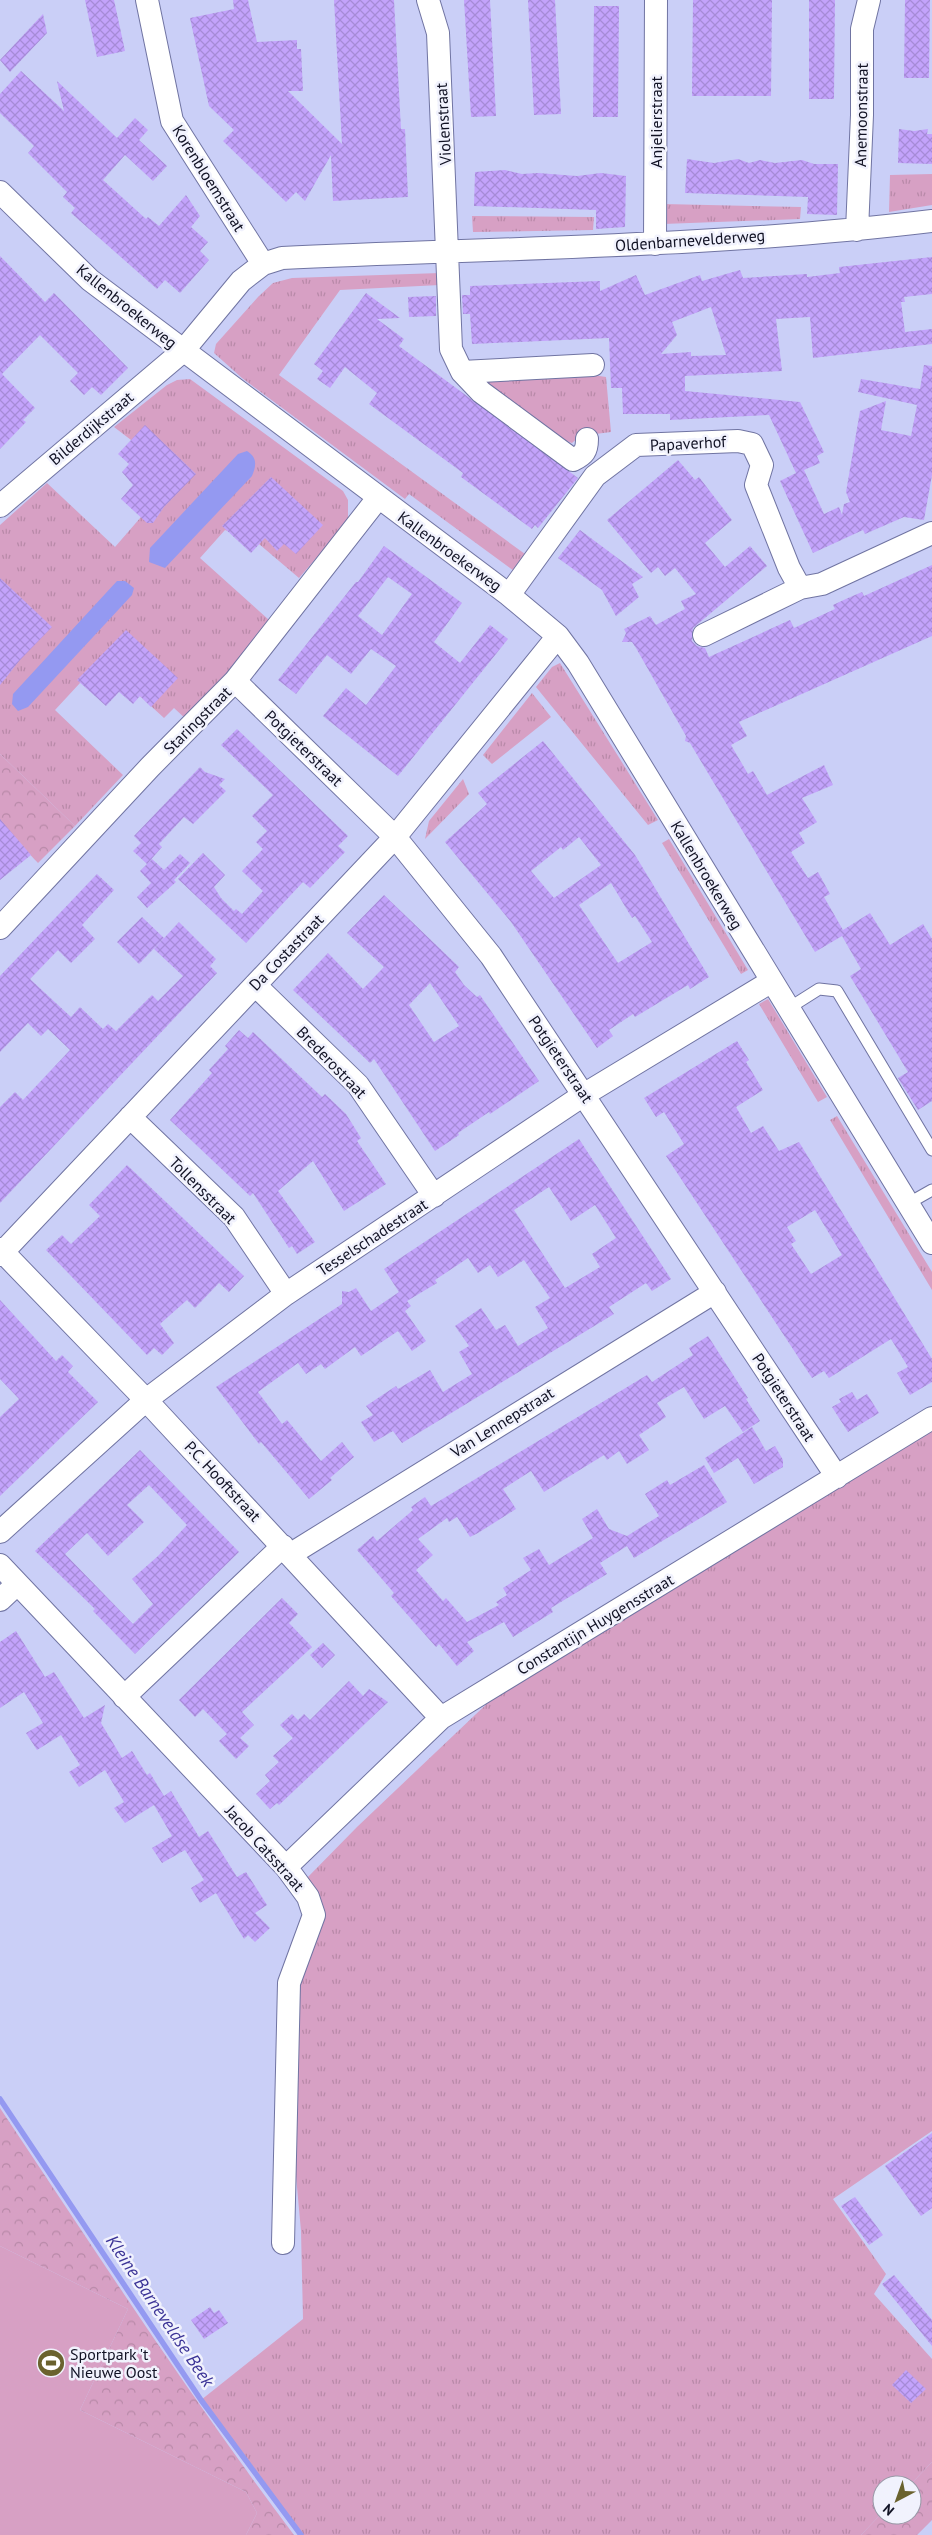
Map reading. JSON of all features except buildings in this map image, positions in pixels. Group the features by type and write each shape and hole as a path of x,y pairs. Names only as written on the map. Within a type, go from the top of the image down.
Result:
{"street":[{"name":"Korenbloemstraat","path":"147,0 172,121 263,264"},
{"name":"Violenstraat","path":"428,0 438,32 448,250"},
{"name":"Anjelierstraat","path":"655,244 656,0"},
{"name":"Anemoonstraat","path":"857,230 862,115 862,29 869,0"},
{"name":"Kallenbroekerweg","path":"0,192 90,280 378,498 510,595 558,636 578,663 932,1243"},
{"name":"Oldenbarnevelderweg","path":"183,351 241,281 263,264 282,258 448,250 655,244 857,230 932,221"},
{"path":"448,250 451,349 462,372 481,392 573,460 582,456 587,450 587,439"},
{"name":"Bilderdijkstraat","path":"1,502 183,351"},
{"path":"462,372 593,365"},
{"name":"Papaverhof","path":"510,595 595,476 636,445 738,441 752,444 762,465 756,485 800,588"},
{"name":"Staringstraat","path":"0,928 150,767 236,681 378,498"},
{"path":"704,634 800,588 822,584 932,533"},
{"name":"Da Costastraat","path":"1,1252 395,837 558,636"},
{"name":"Potgieterstraat","path":"236,681 395,837 491,956 585,1094 837,1478"},
{"name":"Tesselschadestraat","path":"0,1532 146,1400 286,1294 585,1094 772,981"},
{"name":"Brederostraat","path":"255,985 358,1085 434,1196"},
{"name":"Tollensstraat","path":"130,1117 234,1218 286,1294"},
{"name":"P.C. Hooftstraat","path":"1,1252 146,1400 441,1718"},
{"name":"Van Lennepstraat","path":"124,1697 287,1550 715,1292"},
{"name":"Constantijn Huygensstraat","path":"286,1866 441,1718 837,1478 932,1418"},
{"name":"Jacob Catsstraat","path":"0,1565 286,1866 308,1896 314,1915 289,1983 283,2243"},
{"path":"0,1600 17,1584"}],"lane":[{"path":"788,1008 819,989 837,991 932,1150"},
{"path":"909,1203 932,1190"}],"green space":[{"path":"932,174 932,205 889,212 890,175"},
{"path":"663,204 801,207 800,219 663,224"},
{"path":"472,216 594,217 593,230 473,232"},
{"path":"440,273 440,285 340,290 279,375 525,554 514,571 409,494 405,499 242,378 214,353 216,344 273,283 292,278"},
{"path":"593,375 606,377 611,432 580,436 572,443 564,440 484,380"},
{"path":"190,379 343,491 348,500 348,521 299,578 259,544 225,530 200,558 269,620 245,657 187,720 174,708 164,718 140,696 122,690 80,683 55,710 123,775 75,826 0,754 0,678 5,679 11,666 0,578 0,525 47,483 115,547 141,517 131,440 114,427 167,385 177,380"},
{"path":"560,663 658,820 648,825 536,687 552,667"},
{"path":"532,693 551,717 492,764 483,755"},
{"path":"0,754 75,826 38,863 0,823"},
{"path":"463,779 469,794 425,839 429,821"},
{"path":"669,839 748,970 741,974 662,843"},
{"path":"768,999 827,1097 818,1102 759,1004"},
{"path":"837,1116 932,1272 932,1290 830,1120"},
{"path":"932,1425 932,2131 833,2199 886,2274 874,2294 932,2359 932,2462 920,2475 872,2475 872,2523 861,2535 299,2535 201,2400 303,2319 301,2231 295,2165 296,1986 310,1951 305,1880 357,1827 495,1696"},
{"path":"0,2108 181,2377 294,2535 246,2535 257,2513 246,2492 80,2410 128,2309 0,2246"},
{"name":"Sportpark 't Nieuwe Oost","path":"0,2246 128,2309 80,2410 246,2492 257,2513 246,2535 0,2535"},
{"path":"932,2462 932,2520 917,2535 861,2535 872,2523 872,2525 922,2525 922,2475 920,2475"}],"water":[{"path":"247,451 253,456 255,462 252,476 165,568 149,562 150,548 238,454"},
{"path":"117,581 125,581 134,588 132,595 28,707 18,711 12,704 13,694"}],"waterway":[{"name":"Kleine Barneveldse Beek","path":"0,2099 201,2400 301,2535"}],"place":[{"name":"Sportpark 't Nieuwe Oost","path":"51,2363"}]}
